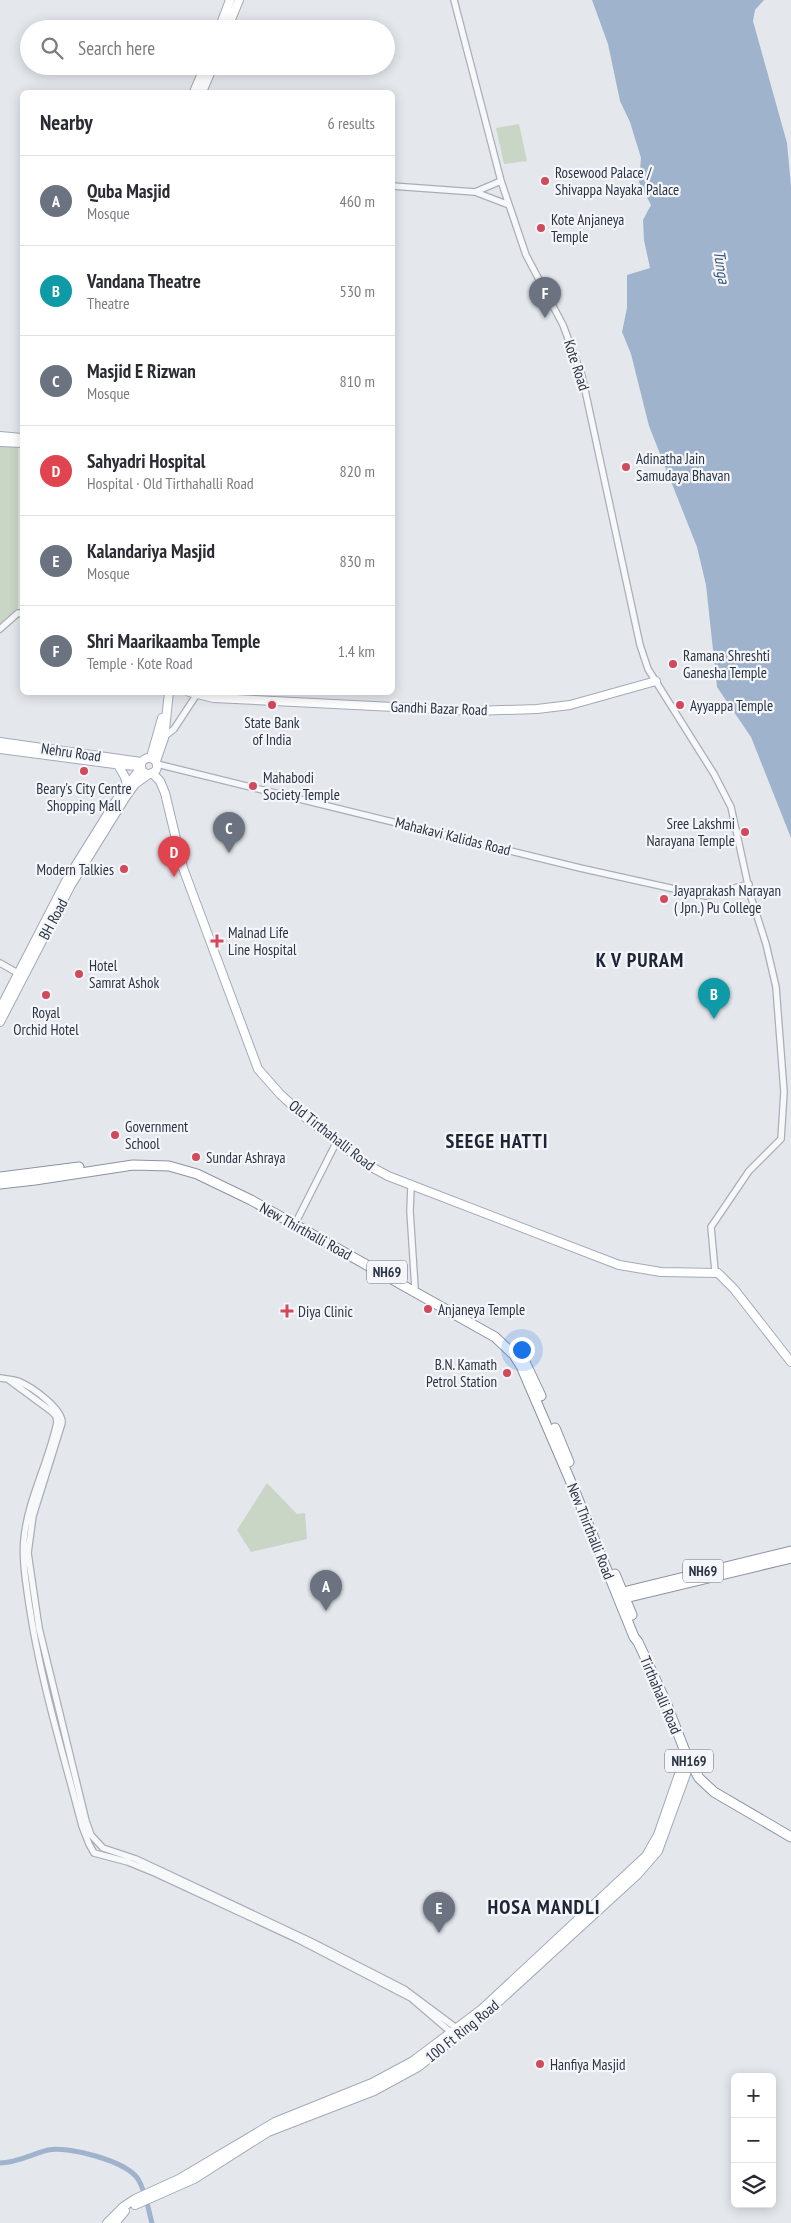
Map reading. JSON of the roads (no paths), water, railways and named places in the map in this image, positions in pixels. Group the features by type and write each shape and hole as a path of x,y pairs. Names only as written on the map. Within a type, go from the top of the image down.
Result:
{"highway":[{"name":"NH69","path":"0,1177 27,1175 116,1161 154,1159 200,1169 232,1184 295,1224 504,1338 520,1353 618,1580 621,1596 791,1551"},
{"name":"New Thirthalli Road","path":"0,1184 27,1182 127,1166 169,1166 216,1182 295,1224 495,1337 514,1355 534,1387 621,1596"},
{"name":"NH69","path":"639,1591 791,1558"},
{"path":"618,1580 639,1591 632,1615"},
{"name":"NH169","path":"621,1596 632,1615 638,1642"},
{"name":"Tirthahalli Road","path":"621,1596 634,1637 665,1700 688,1759 699,1778 714,1792 791,1837"}],"main road":[{"path":"222,20 230,0"},
{"path":"231,20 239,0"},
{"path":"195,90 201,75"},
{"path":"203,90 209,75"},
{"path":"0,436 20,438"},
{"path":"0,442 20,443"},
{"name":"Gandhi Bazar Road","path":"201,695 214,698 474,711 518,710 570,705 656,681"},
{"path":"155,761 146,758 141,765 144,772 151,774 156,769 155,761 165,695"},
{"path":"155,761 164,737 169,695"},
{"name":"Nehru Road","path":"0,742 141,765"},
{"name":"Nehru Road","path":"0,749 118,765 141,765"},
{"path":"118,765 127,785"},
{"name":"BH Road","path":"0,1022 66,881 141,765"},
{"name":"BH Road","path":"0,1009 71,884 114,816 135,784 151,774"},
{"name":"Old Tirthahalli Road","path":"151,774 160,781 165,793 183,868 258,1069 280,1094 306,1118 366,1164 411,1186 556,1239 619,1265 661,1272 715,1271"},
{"path":"715,1271 734,1289 791,1362"},
{"name":"100 Ft Ring Road","path":"136,2201 148,2197 275,2122 350,2093 397,2070 457,2033 608,1903 654,1855 664,1838 688,1759"},
{"path":"107,2223 123,2207 136,2201"},
{"path":"115,2223 136,2201"}],"street":[{"name":"Kote Road","path":"454,0 501,181 526,255 563,325 582,376 640,645 648,669 714,774 731,807 776,988 784,1092 781,1139 749,1171 711,1227 715,1271"},
{"path":"475,192 501,181"},
{"path":"395,186 475,192 509,205"},
{"path":"0,629 13,616 20,614"},
{"path":"164,737 174,728 192,695"},
{"name":"Mahakavi Kalidas Road","path":"155,761 571,866 706,896 749,884"},
{"path":"0,963 21,975"},
{"path":"295,1224 337,1141"},
{"path":"411,1186 410,1211 415,1288"},
{"path":"0,1378 9,1380 56,1416 57,1422 28,1517 23,1555 31,1618 41,1670 82,1826 91,1849 101,1856 128,1862 155,1873 297,1939 411,1998 457,2033"}],"water":[{"name":"Tunga","path":"592,0 764,0 755,10 753,21 787,143 791,186 791,838 751,737 717,687 706,585 697,547 649,426 631,354 622,332 627,308 627,275 650,268 644,240 643,220 651,205 639,182 641,158 630,122 620,101 608,44"}],"waterway":[{"path":"0,2163 57,2149 83,2153 110,2161 132,2172 138,2179 145,2195 152,2223"}],"place":[{"name":"Rosewood Palace / Shivappa Nayaka Palace","path":"545,181"},
{"name":"Kote Anjaneya Temple","path":"541,228"},
{"name":"Shri Maarikaamba Temple","path":"545,318"},
{"name":"Adinatha Jain Samudaya Bhavan","path":"626,467"},
{"name":"Ramana Shreshti Ganesha Temple","path":"673,664"},
{"name":"State Bank of India","path":"272,705"},
{"name":"Ayyappa Temple","path":"680,705"},
{"name":"Beary's City Centre Shopping Mall","path":"84,771"},
{"name":"Mahabodi Society Temple","path":"253,786"},
{"name":"Sree Lakshmi Narayana Temple","path":"745,832"},
{"name":"Masjid E Rizwan","path":"229,853"},
{"name":"Modern Talkies","path":"124,869"},
{"name":"Sahyadri Hospital","path":"174,877"},
{"name":"Jayaprakash Narayan ( Jpn.) Pu College","path":"664,899"},
{"name":"Malnad Life Line Hospital","path":"217,941"},
{"name":"Hotel Samrat Ashok","path":"79,974"},
{"name":"Royal Orchid Hotel","path":"46,995"},
{"name":"Vandana Theatre","path":"714,1019"},
{"name":"Government School","path":"115,1135"},
{"name":"Sundar Ashraya","path":"196,1157"},
{"name":"Anjaneya Temple","path":"428,1309"},
{"name":"Diya Clinic","path":"287,1311"},
{"name":"B.N. Kamath Petrol Station","path":"507,1373"},
{"name":"Quba Masjid","path":"326,1611"},
{"name":"Kalandariya Masjid","path":"439,1933"},
{"name":"Hanfiya Masjid","path":"540,2064"}],"district":[{"name":"K V PURAM","path":"640,960"},
{"name":"SEEGE HATTI","path":"497,1141"},
{"name":"HOSA MANDLI","path":"544,1907"}]}
